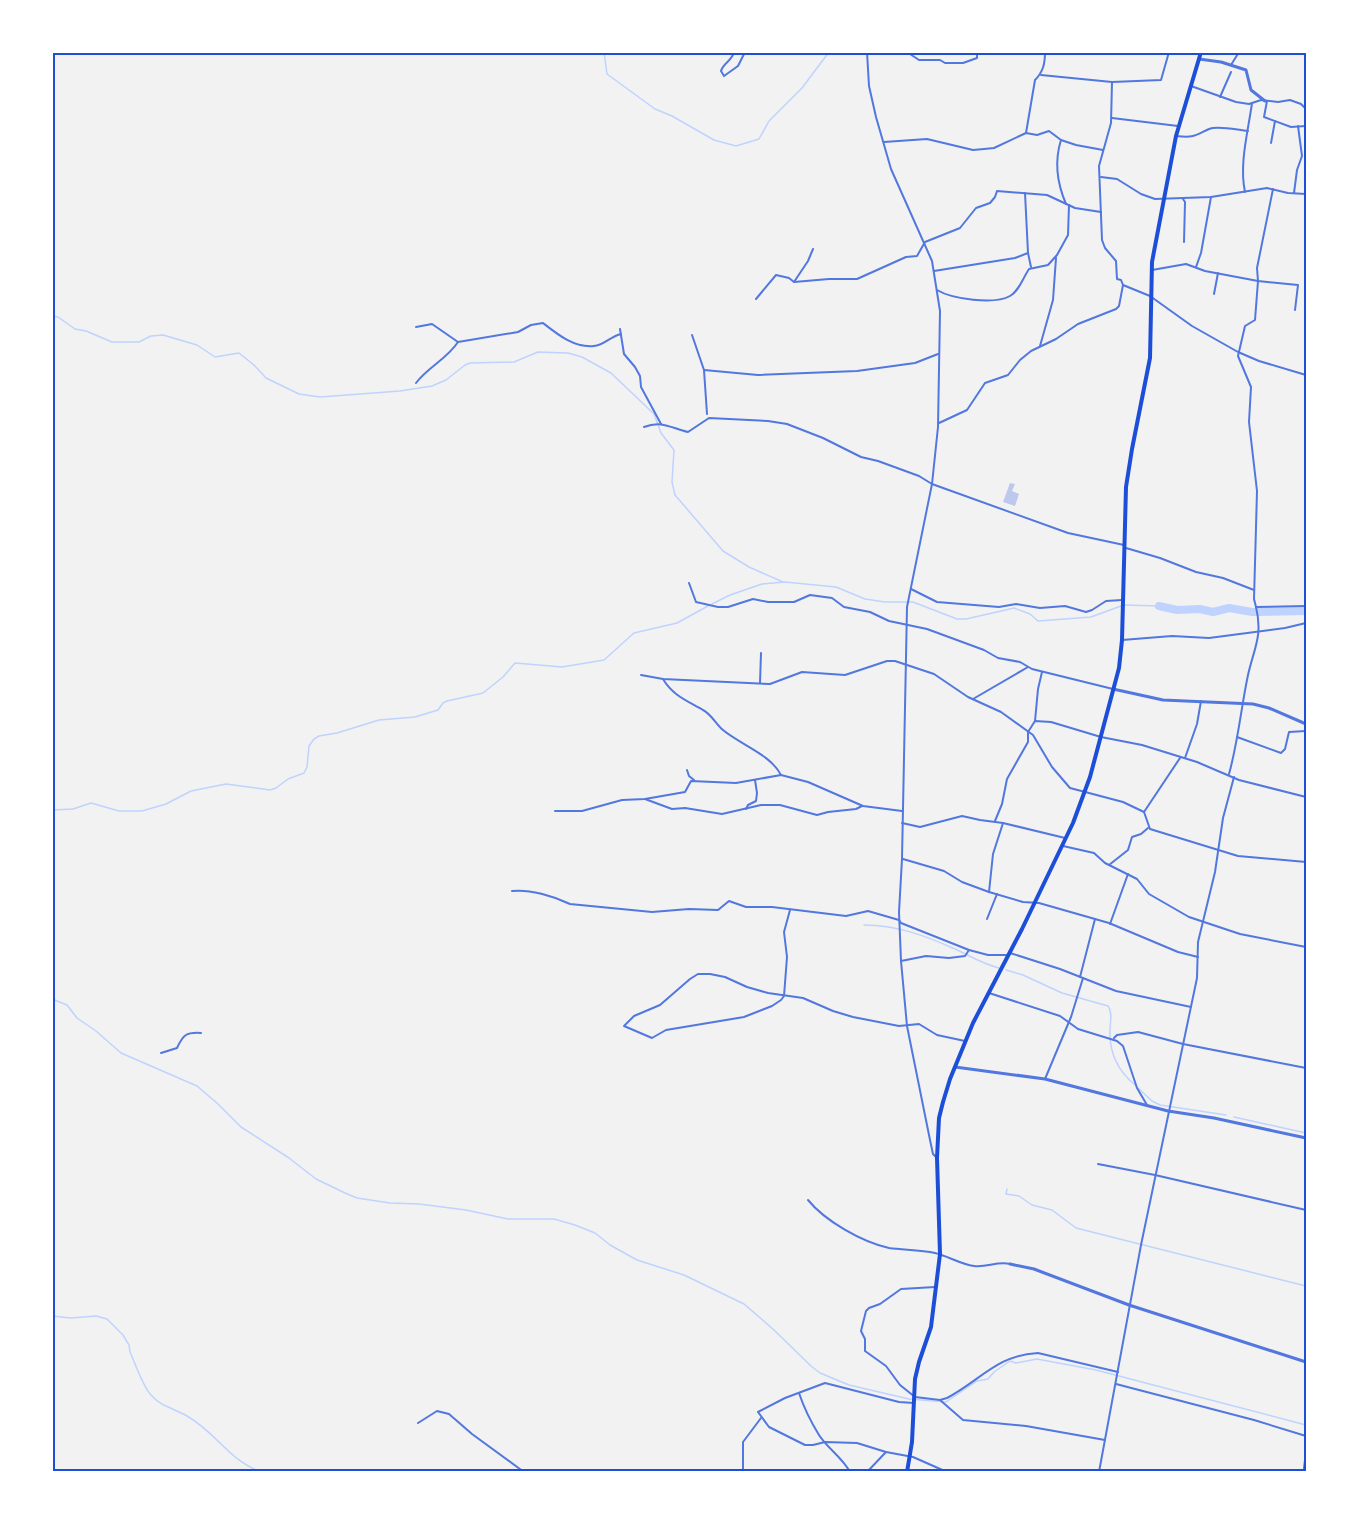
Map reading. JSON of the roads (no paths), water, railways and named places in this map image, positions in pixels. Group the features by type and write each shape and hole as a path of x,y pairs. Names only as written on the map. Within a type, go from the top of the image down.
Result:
{"main road":[{"path":"907,1472 917,1368 931,1327 940,1254 937,1158 939,1118 965,1041 1063,846 1085,792 1119,668 1128,468 1150,358 1151,270 1176,136 1200,55"}],"street":[{"path":"734,52 732,58 722,67 721,71 724,76 738,66 745,52"},
{"path":"867,52 869,86 891,170 925,242 934,271 940,310 939,423 932,484 907,607 899,920 907,1026 933,1154 937,1158"},
{"path":"907,52 919,60 963,63 976,58 977,52"},
{"path":"1023,52 1028,54 1036,52"},
{"path":"1026,133 1035,80 1041,75 1045,52"},
{"path":"1041,75 1112,81 1162,79 1169,52"},
{"path":"1190,52 1246,70 1251,90 1266,101"},
{"path":"1231,65 1239,52"},
{"path":"1220,97 1231,72"},
{"path":"939,423 967,410 985,383 1008,375 1020,360 1040,346 1056,339 1078,324 1119,306 1123,285 1121,280 1117,279 1116,261 1105,248 1102,240 1099,166 1112,118 1112,81"},
{"path":"1191,86 1236,102 1295,101 1306,109"},
{"path":"1266,101 1264,117 1291,127 1306,126"},
{"path":"1245,192 1243,179 1252,103"},
{"path":"1112,118 1179,126"},
{"path":"1271,142 1275,121"},
{"path":"1294,193 1296,170 1302,156 1298,126"},
{"path":"1176,136 1193,137 1209,129 1248,131"},
{"path":"884,142 927,139 974,150 994,148 1026,133 1037,135 1049,131 1061,140 1104,150"},
{"path":"1040,346 1053,300 1054,264 1068,236 1067,205 1057,172 1061,140"},
{"path":"1101,177 1117,179 1149,198 1211,197 1256,189 1306,194"},
{"path":"1229,774 1245,702 1248,675 1260,631 1254,590 1257,561 1255,522 1257,491 1249,422 1251,387 1238,352 1245,326 1255,320 1257,268 1273,189"},
{"path":"756,299 776,275 789,278 794,282 857,279 906,257 917,256 925,242 960,228 976,208 990,203 997,191 1047,195 1082,210 1101,212"},
{"path":"937,290 944,295 955,297 998,300 1012,295 1031,268 1028,253 1026,193"},
{"path":"1196,267 1201,253 1211,197"},
{"path":"1183,199 1185,202 1184,242"},
{"path":"794,282 813,249"},
{"path":"934,271 1015,258 1028,253"},
{"path":"1031,268 1046,266 1057,255"},
{"path":"1151,270 1186,264 1258,281 1298,285 1295,310"},
{"path":"1214,294 1218,273"},
{"path":"1123,285 1150,296 1192,326 1238,352 1306,375"},
{"path":"416,327 432,324 458,342 518,333 543,323 561,337 572,342 596,347 621,334"},
{"path":"620,329 624,354 640,376 641,387 661,424"},
{"path":"692,335 704,370 708,414"},
{"path":"416,383 425,372 453,350 458,342"},
{"path":"704,370 758,375 857,371 915,363 938,354"},
{"path":"644,427 654,423 688,432 709,418 787,424 823,438 861,458 878,461 919,476 932,484 1068,533 1124,546 1254,590"},
{"path":"689,583 696,602 718,607 728,607 753,599 794,603 810,595 832,598 844,607 870,612 889,621 935,631 984,650 998,658 1020,662 1042,672 1153,699 1245,702 1269,708 1306,724"},
{"path":"910,589 937,602 999,607 1016,604 1040,608 1065,606 1086,612 1106,601 1122,601"},
{"path":"1256,608 1306,606"},
{"path":"1122,640 1172,636 1209,638 1306,623"},
{"path":"760,683 761,652"},
{"path":"641,675 663,679 770,684 802,672 845,675 887,661 895,661 934,674 973,699 996,708 1033,735 1052,767 1073,790 1123,802 1144,812"},
{"path":"973,699 1028,667"},
{"path":"995,821 1002,804 1007,778 1028,742 1028,732 1035,721 1042,672"},
{"path":"663,679 680,697 705,710 741,744 775,764 781,775"},
{"path":"1185,758 1197,724 1201,700"},
{"path":"1035,721 1051,722 1101,737 1142,745 1185,758 1234,777 1306,797"},
{"path":"1237,737 1281,753 1285,749 1289,732 1306,731"},
{"path":"1148,828 1144,812 1180,758"},
{"path":"687,770 689,776 695,780 736,783 781,775 808,782 863,806 902,811"},
{"path":"1099,1472 1141,1244 1197,978 1198,942 1223,818 1234,777"},
{"path":"555,811 582,811 622,800 645,799 685,792 691,781 695,780"},
{"path":"746,809 748,805 756,801 755,780"},
{"path":"645,799 672,809 685,808 722,814 739,808 746,809 761,805 780,804 817,815 863,806"},
{"path":"902,823 920,827 962,816 995,821 1066,838"},
{"path":"989,892 993,854 1003,823"},
{"path":"1148,828 1238,856 1306,862"},
{"path":"1109,865 1128,850 1132,837 1148,828"},
{"path":"1063,846 1094,853 1109,865 1137,879 1149,894 1189,917 1240,934 1306,947"},
{"path":"902,859 944,872 962,882 989,892 1095,919 1178,952 1198,957"},
{"path":"1110,924 1128,874"},
{"path":"512,891 524,891 570,904 652,912 689,909 718,910 729,901 746,907 846,916 868,911 899,920 969,950 988,955 1010,954 1123,993 1191,1007"},
{"path":"987,919 997,894"},
{"path":"790,910 784,932 787,957 784,996 781,1000 744,1017 666,1030 652,1038 624,1026 634,1016 660,1005 698,974 725,977 747,987 784,996 803,998 853,1017 907,1026 919,1024 937,1035 965,1041"},
{"path":"1045,1079 1077,997 1095,919"},
{"path":"901,961 926,956 949,958 966,955 969,950"},
{"path":"989,993 1060,1016 1078,1029 1111,1038 1123,1046 1137,1088 1148,1106"},
{"path":"161,1053 177,1048 183,1036 189,1032 201,1033"},
{"path":"1111,1038 1138,1032 1183,1044 1306,1068"},
{"path":"955,1067 1045,1079 1148,1106 1169,1108 1306,1138"},
{"path":"1098,1164 1155,1174 1306,1210"},
{"path":"808,1200 822,1216 832,1220 845,1231 884,1246 940,1254 975,1267 1000,1262 1034,1269 1129,1305 1306,1362"},
{"path":"914,1400 886,1366 865,1351 865,1339 861,1331 866,1311 880,1304 901,1288 937,1287"},
{"path":"946,1472 910,1456 886,1452 857,1443 825,1442 813,1446 805,1444 769,1427 758,1412 785,1398 825,1383 898,1402 940,1400 953,1395 1000,1362 1026,1354 1038,1353 1118,1372"},
{"path":"1116,1384 1306,1436"},
{"path":"799,1393 805,1412 825,1442 846,1464 850,1472"},
{"path":"940,1400 963,1420 1026,1426 1105,1440"},
{"path":"418,1423 437,1411 449,1414 524,1472"},
{"path":"743,1472 743,1442 761,1418"},
{"path":"867,1472 886,1452"},
{"path":"1304,1472 1306,1456"}],"waterway":[{"path":"604,52 607,74 655,109 714,140 736,146 759,139 769,121 802,88 829,52"},
{"path":"52,316 58,317 75,329 112,342 139,342 151,336 163,335 197,345 215,357 239,353 266,378 299,394 320,397 400,391 432,386 446,380 470,363 514,362 538,352 568,353 582,357 611,373 654,414 661,433 674,450 672,482 675,495 723,551 749,567 783,582"},
{"path":"712,604 762,584 785,582 836,587 865,599 913,602 957,619 1014,608 1030,614 1038,621 1091,617 1121,606"},
{"path":"1125,605 1159,606"},
{"path":"52,810 73,809 91,803 119,811 142,811 166,804 191,791 226,784 270,790 304,773 307,767 309,746 319,736 379,720 415,717 438,710 447,701 483,693 503,677 515,663 562,667 604,660 634,633 677,623 708,606"},
{"path":"1159,606 1177,610 1200,609 1213,612 1229,608 1252,612 1306,611"},
{"path":"864,925 911,932 999,968"},
{"path":"1006,970 1023,975 1062,993 1108,1006 1111,1015 1110,1038 1113,1053 1119,1067 1135,1085"},
{"path":"52,999 67,1005 77,1018 121,1053 197,1086 241,1127 289,1158 316,1179 357,1198 466,1210 508,1219 554,1219 575,1225 595,1233 610,1245 637,1260 684,1275 744,1304 820,1373 849,1385 909,1399 946,1402 977,1381 988,1379 1010,1361 1016,1363 1037,1359 1096,1370 1306,1425"},
{"path":"1138,1088 1160,1105 1226,1115"},
{"path":"1234,1117 1306,1133"},
{"path":"1007,1189 1006,1194 1019,1196 1032,1205 1052,1210 1076,1228 1306,1286"},
{"path":"52,1316 71,1318 96,1316 107,1319 123,1335 142,1380 155,1399 197,1423 240,1461 261,1472"}]}
